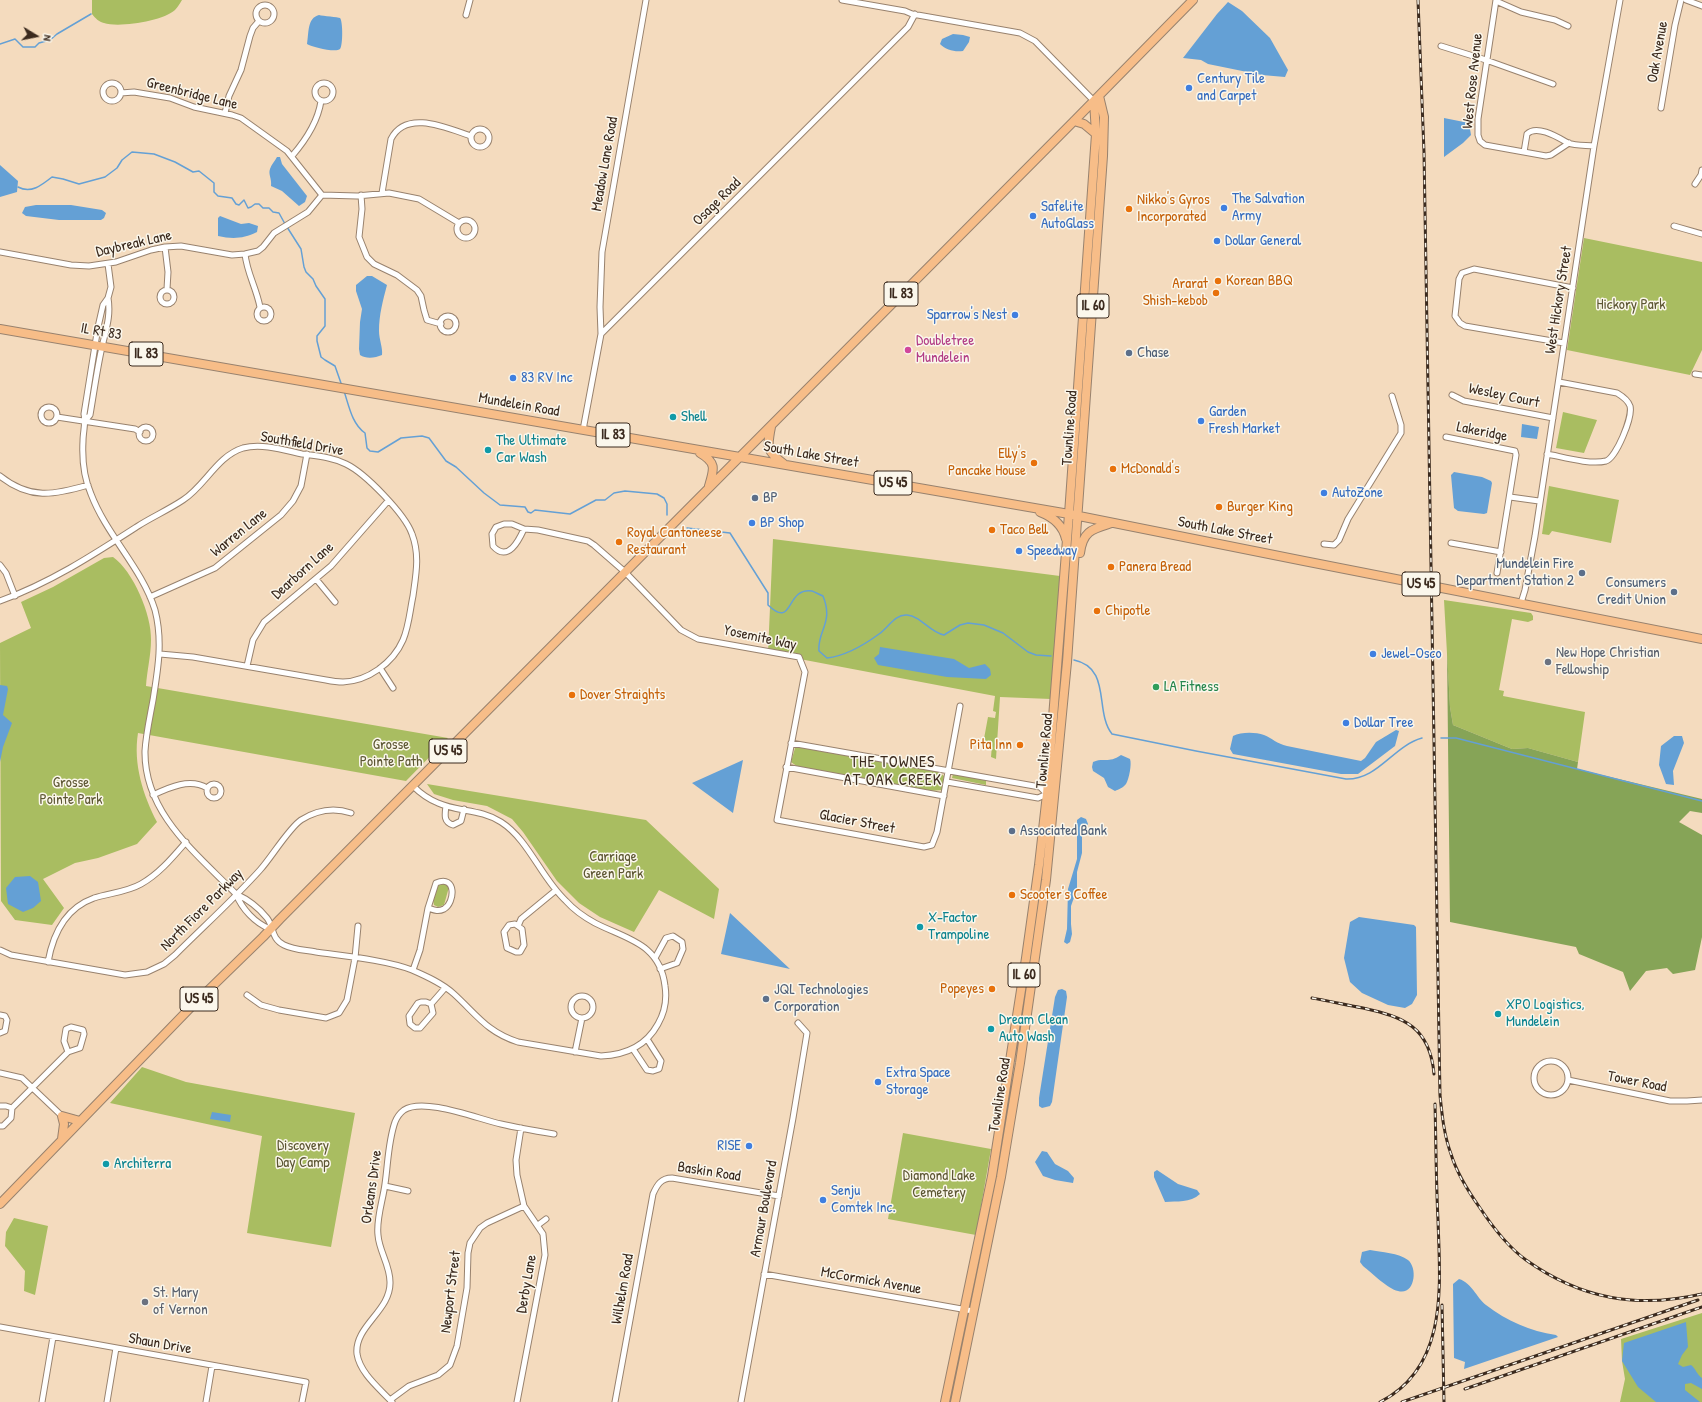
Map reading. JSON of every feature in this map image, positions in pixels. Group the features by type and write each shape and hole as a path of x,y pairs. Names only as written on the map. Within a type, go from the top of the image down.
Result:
{"main road":[{"path":"1096,99 1193,0"},
{"name":"IL 83","path":"740,457 1096,99"},
{"name":"Townline Road","path":"955,1402 1001,1177 1042,920 1062,726 1073,583 1074,515 1096,134 1096,99"},
{"name":"Townline Road","path":"945,1402 989,1190 1032,922 1047,794 1067,543 1074,515 1104,145 1104,117 1096,99"},
{"path":"1074,121 1084,124 1096,134"},
{"name":"IL Rt 83","path":"0,329 292,379"},
{"name":"Mundelein Road","path":"292,379 740,457"},
{"path":"772,426 768,444 769,449 772,454 785,465"},
{"path":"694,450 708,458 712,463 714,470 708,489"},
{"name":"South Lake Street","path":"740,457 1028,506 1702,639"},
{"name":"US 45","path":"0,1204 270,929 740,457"},
{"path":"1028,506 1047,515 1062,527 1067,543"},
{"path":"1073,583 1079,566 1081,543 1084,537 1091,530 1114,523"},
{"path":"62,1140 64,1124 62,1116 80,1121"}],"street":[{"path":"466,15 470,0"},
{"name":"Meadow Lane Road","path":"602,334 600,307 602,252 646,0"},
{"path":"842,0 1025,35 1035,41 1096,99"},
{"path":"1496,0 1522,12 1555,20 1568,26"},
{"name":"West Rose Avenue","path":"1496,0 1478,119 1480,141 1484,145 1549,156 1569,143"},
{"name":"West Hickory Street","path":"1521,603 1525,590 1559,382 1594,146 1620,0"},
{"name":"Oak Avenue","path":"1661,108 1675,25 1681,0"},
{"path":"1686,0 1702,6"},
{"name":"Osage Road","path":"602,334 908,27 915,14"},
{"path":"225,113 229,96 241,70 250,36 253,28 259,21"},
{"path":"1441,46 1486,60 1553,84"},
{"name":"Greenbridge Lane","path":"121,93 134,92 170,98 194,107 225,113 241,118 288,151 322,195"},
{"path":"292,156 302,145 311,130 320,109 321,101"},
{"path":"382,193 391,139 394,132 404,124 417,122 445,127 471,136"},
{"path":"1524,152 1527,134 1534,130 1554,134 1569,143 1594,146"},
{"path":"1695,184 1701,175 1702,170"},
{"path":"322,195 361,195 382,193 419,199 459,223"},
{"name":"Daybreak Lane","path":"0,252 71,265 89,266 108,264 165,247 181,246 232,255 245,254 258,251 274,233 308,212 322,195"},
{"path":"361,195 362,209 359,237 367,257 374,264 397,275 417,290 421,296 428,320 440,324"},
{"path":"1674,226 1702,234"},
{"path":"165,247 168,272 168,289"},
{"path":"245,254 246,268 257,292 260,307"},
{"path":"98,346 110,310 108,298 111,282 108,264"},
{"path":"1564,343 1465,326 1460,323 1455,316 1459,279 1462,273 1474,270 1573,288"},
{"path":"108,298 103,305 90,415 85,422 83,463 88,485 99,512 150,597 159,629 160,654 145,750 147,770 154,795 168,822 236,894 240,904 261,925 270,929"},
{"path":"583,430 602,334"},
{"path":"1695,374 1702,375"},
{"path":"1547,454 1593,462 1607,461 1611,458 1620,443 1629,414 1630,406 1623,396 1617,393 1559,382"},
{"name":"Wesley Court","path":"1452,395 1464,401 1553,418"},
{"path":"1324,544 1334,545 1339,540 1348,519 1401,433 1401,425 1392,396"},
{"path":"57,417 135,429 140,432"},
{"name":"Lakeridge","path":"1446,437 1515,450 1516,455 1510,497 1497,574"},
{"name":"Southfield Drive","path":"0,601 15,596 67,570 183,500 222,462 238,451 253,447 265,447 307,454 332,459 351,466 362,474 388,501 405,520 412,532 418,561 407,628 403,640 391,659 367,676 356,680 343,682 193,657 160,654"},
{"name":"Warren Lane","path":"150,597 215,568 281,515 293,501 300,486 307,454"},
{"path":"0,476 17,488 40,494 61,492 88,485"},
{"path":"1510,497 1539,501"},
{"name":"Dearborn Lane","path":"247,666 253,640 264,622 331,566 388,501"},
{"path":"524,529 515,546 510,551 498,551 493,546 492,534 496,527 500,524 512,524 524,529 544,531 588,541 625,572"},
{"path":"1451,543 1501,552"},
{"path":"0,565 6,573 15,596"},
{"name":"Yosemite Way","path":"625,572 681,630 689,635 799,657 805,672 777,820"},
{"path":"316,579 335,602"},
{"path":"380,668 393,688"},
{"path":"786,767 944,796 960,706"},
{"path":"791,743 1040,787 1047,794 1038,798 947,782"},
{"path":"154,795 184,784 198,784 208,788"},
{"path":"236,894 246,898 268,919 270,929 280,943 289,947 389,964 413,970 453,993 486,1027 505,1038 518,1042 601,1056 614,1055 632,1049 647,1039 654,1030 663,1013 666,991 665,981 652,954 636,941 595,923 580,913 555,891 519,839 508,827 495,818 477,811 446,806 430,799 413,786"},
{"name":"Glacier Street","path":"777,820 924,847 932,845 937,832 944,796"},
{"path":"446,806 445,818 448,823 453,825 461,821 464,809"},
{"name":"North Fiore Parkway","path":"0,950 11,955 125,975 147,972 164,964 175,955 258,872 302,820 314,814 328,810 342,810 351,813"},
{"path":"48,962 58,928 78,906 95,898 140,884 152,876 170,860 186,842"},
{"path":"413,970 420,950 428,908 436,883 442,880 448,881 451,884 452,890 448,906 443,910 437,911 428,908"},
{"path":"518,926 521,919 555,891"},
{"path":"515,924 518,926 522,929 524,945 520,952 507,948 504,932 509,926 515,924"},
{"path":"247,995 261,1005 268,1007 326,1018 339,1013 345,1006 358,926"},
{"path":"655,958 666,938 673,936 682,942 683,949 677,963 660,968"},
{"path":"431,1004 445,988"},
{"path":"580,996 588,997 593,1006 591,1013 582,1018 574,1015 571,1009 574,999 580,996"},
{"path":"426,1002 431,1004 434,1010 430,1018 420,1028 412,1026 409,1022 408,1016 418,1003 426,1002"},
{"path":"0,1015 5,1016 7,1020 6,1031 0,1033"},
{"path":"576,1052 582,1018"},
{"name":"Armour Boulevard","path":"741,1402 807,1033 798,1023"},
{"path":"0,1126 3,1126 10,1118 12,1108 68,1052 80,1048 84,1034 83,1030 71,1027 66,1029 64,1041 68,1052"},
{"path":"632,1049 647,1070 653,1071 659,1069 661,1061 647,1039"},
{"path":"1552,1060 1564,1066 1568,1080 1564,1088 1558,1093 1546,1094 1536,1087 1534,1075 1539,1065 1552,1060"},
{"path":"0,1072 22,1078 62,1116"},
{"name":"Tower Road","path":"1568,1080 1670,1100 1687,1102 1702,1100"},
{"path":"0,1106 12,1108"},
{"name":"Orleans Drive","path":"391,1401 364,1371 360,1365 357,1352 358,1344 363,1332 383,1306 389,1293 390,1274 377,1234 388,1160 396,1120 399,1114 411,1107 426,1106 464,1113 491,1122 554,1134"},
{"name":"Derby Lane","path":"517,1402 545,1255 543,1234 524,1206 516,1166 521,1128"},
{"name":"Baskin Road","path":"660,1182 668,1178 672,1178 779,1196"},
{"name":"Wilhelm Road","path":"615,1402 653,1194 660,1182"},
{"path":"385,1186 408,1191"},
{"name":"Newport Street","path":"391,1401 409,1386 438,1375 450,1365 457,1346 467,1288 468,1253 470,1243 480,1228 487,1223 524,1206"},
{"path":"538,1225 546,1219"},
{"name":"McCormick Avenue","path":"764,1274 973,1311"},
{"name":"Shaun Drive","path":"0,1327 306,1382 302,1402"},
{"path":"42,1402 53,1337"},
{"path":"107,1402 116,1348"},
{"path":"206,1402 212,1366"}],"green space":[{"path":"92,0 182,0 175,10 169,14 151,20 120,25 100,22 92,14"},
{"name":"Hickory Park","path":"1584,238 1702,262 1702,350 1690,375 1567,350"},
{"path":"1563,412 1597,420 1584,453 1556,448"},
{"path":"1549,486 1619,500 1611,543 1552,531 1549,535 1542,534"},
{"path":"773,539 1060,576 1051,699 1000,697 996,759 991,757 992,745 983,744 988,717 995,718 996,712 993,711 995,696 768,653"},
{"path":"113,557 128,572 145,606 150,630 151,646 146,686 448,738 406,781 138,733 137,756 140,779 147,801 157,822 137,844 98,858 75,863 43,879 64,908 52,925 15,920 1,901 0,643 31,628 21,602 53,587 104,558"},
{"path":"1444,600 1531,613 1533,620 1528,622 1512,619 1499,690 1504,691 1503,696 1585,712 1578,762 1528,748 1512,749 1453,725 1450,707"},
{"path":"1447,651 1450,707 1453,725 1512,749 1528,748 1578,762 1577,769 1702,799 1702,813 1690,811 1679,822 1702,835 1702,937 1695,970 1673,974 1667,968 1646,971 1630,991 1623,972 1579,954 1576,947 1450,922"},
{"path":"803,747 939,772 944,776 942,790 930,791 798,767 791,762 795,748"},
{"path":"953,774 986,780 986,785 952,778"},
{"name":"Carriage Green Park","path":"427,784 646,820 719,889 714,919 659,890 634,932 600,917 579,903 557,881 523,832 512,819 487,806 453,800 434,794"},
{"path":"444,883 449,887 444,905 438,907 434,905 433,900 438,885"},
{"name":"Discovery Day Camp","path":"142,1067 186,1082 355,1113 331,1247 247,1233 262,1136 110,1103"},
{"name":"Diamond Lake Cemetery","path":"903,1133 991,1149 976,1235 888,1219"},
{"path":"14,1218 48,1226 35,1295 24,1291 25,1271 5,1246 6,1232"},
{"path":"1702,1313 1702,1402 1620,1402 1625,1379 1621,1339"}],"water":[{"path":"1228,2 1242,11 1270,38 1288,70 1285,77 1262,75 1208,64 1201,60 1183,58"},
{"path":"319,15 340,18 342,24 342,43 340,49 329,50 307,44 310,23 312,19"},
{"path":"953,34 970,37 969,42 963,51 950,50 940,44 942,39"},
{"path":"1444,118 1469,123 1471,135 1444,157"},
{"path":"277,157 280,157 282,164 307,196 305,202 299,206 282,191 271,186 271,166"},
{"path":"0,165 18,181 17,192 0,197"},
{"path":"36,205 71,205 102,210 106,213 104,218 101,220 59,220 26,216 22,213 25,207"},
{"path":"220,216 241,224 249,223 258,226 257,232 238,238 218,236 218,218"},
{"path":"367,276 372,276 387,285 379,325 382,355 371,358 360,355 360,322 362,309 356,291 356,285"},
{"path":"1522,424 1539,427 1537,439 1521,437"},
{"path":"1454,472 1482,477 1491,481 1492,483 1487,513 1484,514 1458,511 1454,508 1451,475"},
{"path":"880,647 954,659 969,668 985,664 990,669 991,675 986,679 947,677 878,665 874,658 879,654"},
{"path":"0,685 7,686 8,689 3,715 12,723 3,747 0,762"},
{"path":"1396,730 1399,731 1395,746 1358,774 1341,774 1233,754 1230,749 1233,736 1244,733 1252,733 1264,735 1280,744 1287,746 1361,761 1365,758 1376,742"},
{"path":"1674,736 1682,736 1684,743 1673,771 1674,785 1666,784 1659,765 1661,746"},
{"path":"1121,755 1130,759 1130,772 1126,784 1115,791 1108,787 1104,778 1093,771 1092,767 1093,762 1117,758"},
{"path":"743,760 733,813 692,783"},
{"path":"1081,817 1086,819 1088,824 1082,833 1082,853 1077,872 1077,889 1071,906 1072,934 1070,942 1067,944 1064,942 1067,929 1068,889 1077,859 1077,820"},
{"path":"30,876 38,882 41,901 33,908 23,912 8,904 6,888 15,877"},
{"path":"730,913 790,969 721,954"},
{"path":"1359,917 1414,925 1416,927 1417,995 1412,1004 1405,1008 1388,1005 1362,993 1350,982 1344,958 1350,922"},
{"path":"1062,989 1066,991 1067,997 1052,1102 1050,1106 1042,1108 1039,1106 1039,1098 1055,997 1058,990"},
{"path":"212,1112 231,1115 230,1122 210,1119"},
{"path":"1042,1151 1047,1152 1055,1164 1068,1171 1074,1178 1073,1183 1043,1176 1035,1162"},
{"path":"1157,1170 1178,1184 1197,1190 1200,1194 1188,1200 1165,1202 1154,1177 1154,1172"},
{"path":"1370,1250 1395,1254 1408,1260 1413,1269 1414,1275 1408,1289 1404,1291 1394,1290 1363,1266 1360,1262 1362,1252"},
{"path":"1459,1279 1471,1287 1486,1305 1502,1316 1528,1328 1556,1335 1558,1337 1464,1369 1465,1362 1454,1358 1453,1284"},
{"path":"1686,1322 1688,1347 1678,1364 1683,1367 1691,1365 1702,1378 1702,1389 1691,1383 1685,1384 1685,1390 1700,1402 1656,1402 1638,1387 1622,1361 1624,1343"}],"waterway":[{"path":"0,44 15,39 23,47 35,47 39,43 50,40 57,34 91,14"},
{"path":"18,187 27,190 36,188 52,177 79,184 105,177 117,168 122,160 132,152 154,154 175,162 193,172 199,171 214,183 214,192 218,196 232,198 236,204 239,205 244,200 248,208 255,204 259,204 263,208 269,208 273,212 279,213 285,224"},
{"path":"287,227 301,249 306,272 313,279 325,299 325,326 317,336 317,341 321,357 335,366 342,386"},
{"path":"344,391 349,409 357,425 365,433 367,448 370,451 378,452 401,438 422,436 429,438 446,461 456,467 484,493 500,505 525,507 528,512 531,513 535,510 570,514 596,500 605,500 614,493 625,491 657,494 664,498 667,504 667,515"},
{"path":"687,528 730,533 768,593 768,605 776,611 782,613 786,611 797,595 803,591 812,591 823,596 827,613 820,638 819,651 827,658 841,655 861,646 879,634 895,619 903,615 917,618 934,631 944,635 960,625 968,623 984,625 1003,633 1028,652 1036,655 1051,656"},
{"path":"1074,660 1086,665 1093,672 1098,681 1104,714 1107,725 1112,734 1346,779 1357,778 1367,774 1376,769 1402,748 1422,738"},
{"path":"1441,738 1456,738 1702,801"}],"railway":[{"path":"1418,0 1424,152 1440,1095 1445,1132 1453,1161 1471,1195 1501,1236 1519,1255 1526,1260 1568,1284 1589,1292 1610,1297 1632,1300 1655,1300 1702,1294"},
{"path":"1312,998 1378,1011 1402,1020 1421,1035 1427,1045 1434,1074"},
{"path":"1380,1402 1402,1387 1418,1368 1429,1346 1436,1322 1439,1297 1439,1271 1435,1104"},
{"path":"1402,1402 1698,1300"},
{"path":"1442,1305 1444,1402"},
{"path":"1465,1389 1702,1307"}],"place":[{"name":"Century Tile and Carpet","path":"1189,88"},
{"name":"The Salvation Army","path":"1224,208"},
{"name":"Nikko's Gyros Incorporated","path":"1129,209"},
{"name":"Safelite AutoGlass","path":"1033,216"},
{"name":"Dollar General","path":"1217,241"},
{"name":"Korean BBQ","path":"1218,281"},
{"name":"Ararat Shish-kebob","path":"1216,293"},
{"name":"Sparrow's Nest","path":"1015,315"},
{"name":"Doubletree Mundelein","path":"908,350"},
{"name":"Chase","path":"1129,353"},
{"name":"83 RV Inc","path":"513,378"},
{"name":"Shell","path":"673,417"},
{"name":"Garden Fresh Market","path":"1201,421"},
{"name":"The Ultimate Car Wash","path":"488,450"},
{"name":"Elly's Pancake House","path":"1034,463"},
{"name":"McDonald's","path":"1113,469"},
{"name":"AutoZone","path":"1324,493"},
{"name":"BP","path":"755,498"},
{"name":"Burger King","path":"1219,507"},
{"name":"BP Shop","path":"752,523"},
{"name":"Taco Bell","path":"992,530"},
{"name":"Royal Cantoneese Restaurant","path":"619,542"},
{"name":"Speedway","path":"1019,551"},
{"name":"Panera Bread","path":"1111,567"},
{"name":"Mundelein Fire Department Station 2","path":"1582,573"},
{"name":"Consumers Credit Union","path":"1674,592"},
{"name":"Chipotle","path":"1097,611"},
{"name":"Jewel-Osco","path":"1373,654"},
{"name":"New Hope Christian Fellowship","path":"1548,662"},
{"name":"LA Fitness","path":"1156,687"},
{"name":"Dover Straights","path":"572,695"},
{"name":"Dollar Tree","path":"1346,723"},
{"name":"Pita Inn","path":"1020,745"},
{"name":"Associated Bank","path":"1012,831"},
{"name":"Scooter's Coffee","path":"1012,895"},
{"name":"X-Factor Trampoline","path":"920,927"},
{"name":"Popeyes","path":"992,989"},
{"name":"JQL Technologies Corporation","path":"766,999"},
{"name":"XPO Logistics, Mundelein","path":"1498,1014"},
{"name":"Dream Clean Auto Wash","path":"991,1029"},
{"name":"Extra Space Storage","path":"878,1082"},
{"name":"RISE","path":"749,1146"},
{"name":"Architerra","path":"106,1164"},
{"name":"Senju Comtek Inc.","path":"823,1200"},
{"name":"St. Mary of Vernon","path":"145,1302"}],"district":[{"name":"THE TOWNES AT OAK CREEK","path":"893,772"}],"park label":[{"name":"Grosse Pointe Path","path":"391,754"},
{"name":"Grosse Pointe Park","path":"71,792"}]}
